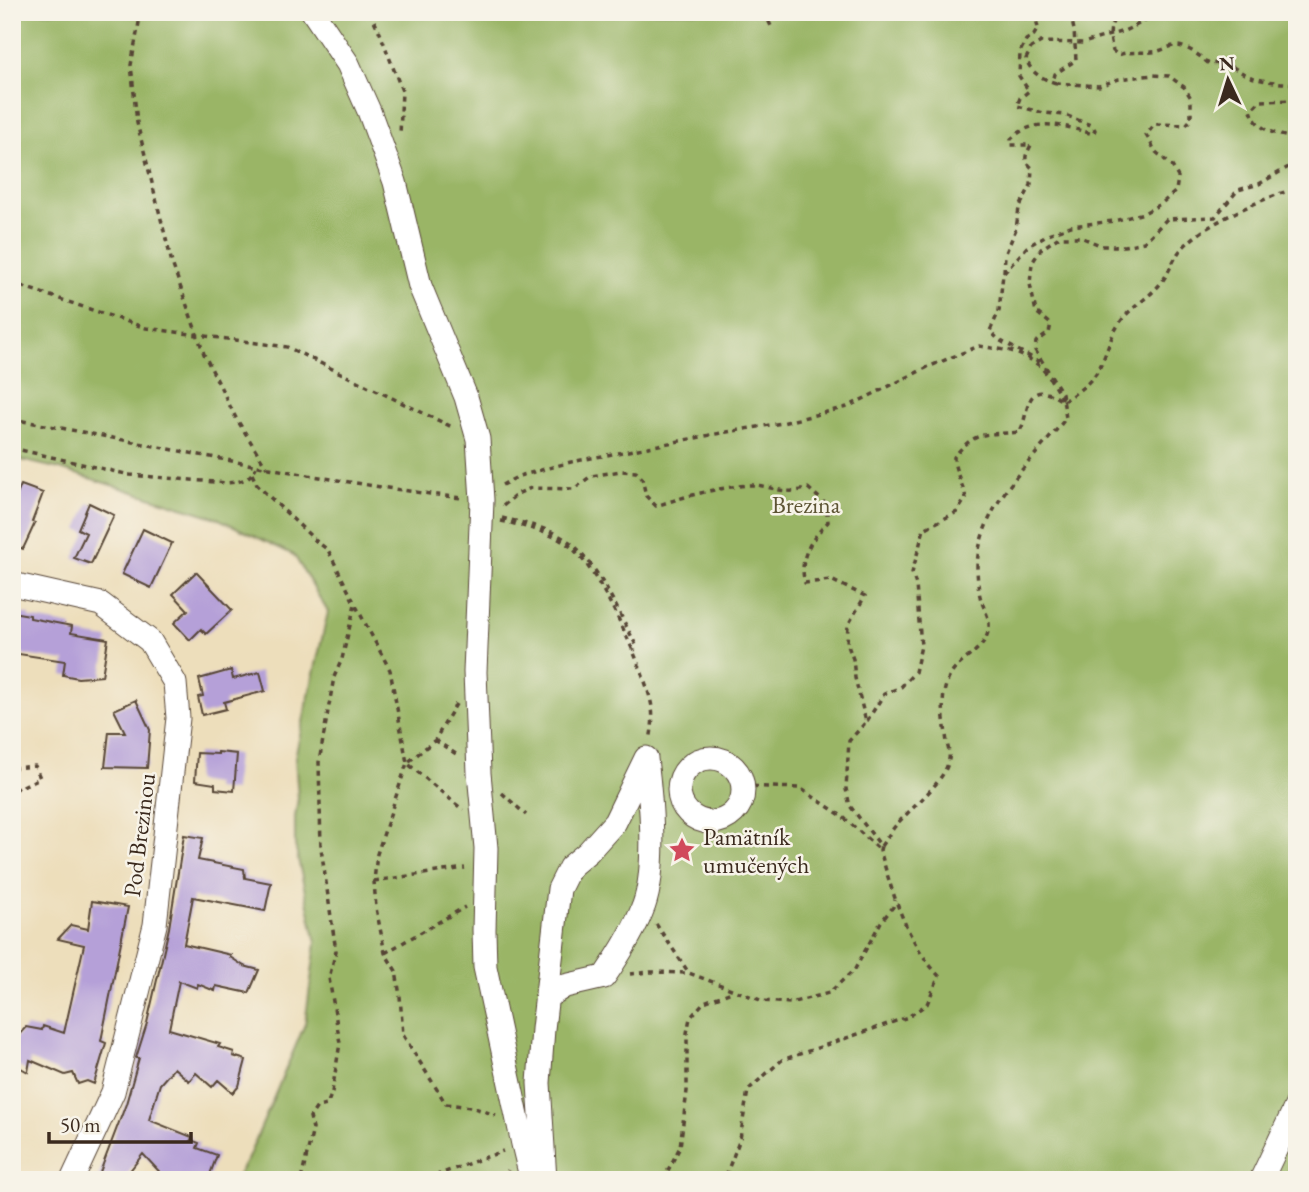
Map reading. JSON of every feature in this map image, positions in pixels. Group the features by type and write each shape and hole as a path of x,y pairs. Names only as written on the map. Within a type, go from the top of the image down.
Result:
{"street":[{"path":"313,12 348,64 369,111 395,182 420,286 466,397 478,439 488,513 477,615 476,693 484,827 485,967 530,1173 534,1180"},
{"name":"Pod Brezinou","path":"12,584 101,604 150,641 175,684 178,718 155,925 113,1092 72,1180"},
{"path":"547,997 565,986 604,977 644,905 649,879 650,828 650,788 646,758"},
{"path":"545,1180 539,1083 559,888 570,867 588,852 615,822 646,758"},
{"path":"701,759 720,759 728,763 735,769 743,786 740,804 727,818 718,822 690,816 678,793 681,776 693,763 701,759"},
{"path":"650,828 680,801"},
{"path":"1261,1180 1297,1104"}],"path":[{"path":"141,12 131,65 137,123 172,263 204,354 236,418 267,468"},
{"path":"370,12 402,91 400,142"},
{"path":"769,12 767,18 772,28"},
{"path":"1032,12 1038,29 1022,47 1019,68 1019,76 1029,91 1020,98 1017,106 1065,115 1093,126 1095,130 1093,134 1074,127 1035,125 1011,139 1011,145 1031,145 1024,156 1031,168 1031,185 1019,208 1016,229 1005,255 999,311 990,331 999,340 1044,365"},
{"path":"1057,83 1055,74 1076,60 1070,12"},
{"path":"1120,12 1112,23 1110,34 1113,51 1118,55 1128,52 1157,52 1172,46 1183,47 1209,64 1226,62 1252,77 1297,84"},
{"path":"1003,274 1027,247 1048,234 1071,226 1114,221 1144,213 1176,191 1178,177 1172,166 1156,152 1146,135 1155,124 1186,125 1191,120 1191,99 1184,87 1169,76 1153,75 1119,79 1099,86 1057,83 1042,78 1030,69 1026,59 1031,48 1041,42 1076,44 1124,31 1164,12"},
{"path":"1283,12 1292,27 1297,29"},
{"path":"1297,100 1260,101 1251,110 1261,129 1297,139"},
{"path":"880,848 895,825 933,786 949,759 944,716 948,679 962,662 976,653 985,641 989,625 980,596 977,565 992,510 1013,480 1066,418 1062,393 1035,350 1036,342 1049,333 1051,324 1036,312 1030,285 1032,263 1041,249 1059,237 1081,237 1102,246 1124,246 1144,242 1167,219 1216,217 1238,190 1259,184 1297,162"},
{"path":"1063,401 1081,390 1097,372 1111,336 1122,318 1162,282 1180,250 1206,229 1269,197 1297,188"},
{"path":"12,283 146,328 287,346 478,439"},
{"path":"488,513 487,492 519,477 570,462 721,432 782,423 847,407 979,346 1011,351 1040,366 1063,401"},
{"path":"724,1180 740,1139 748,1090 782,1060 908,1017 927,1004 939,976 923,959 908,932 895,900 880,848 850,806 846,789 849,741 866,722 884,694 901,687 915,672 921,646 916,585 912,573 924,529 957,512 966,498 954,465 954,457 975,437 997,432 1019,432 1031,397 1042,393 1054,395 1063,401"},
{"path":"12,419 179,449 256,467 395,490 488,513 567,544 583,557 634,653 653,713 653,727 646,758"},
{"path":"12,448 130,475 227,483 241,482 252,474 256,467"},
{"path":"488,513 531,488 574,489 591,476 621,471 636,472 642,478 646,496 656,506 693,494 752,485 794,493 808,488 826,504 828,522 812,538 801,569 805,583 831,580 865,596 848,625 847,643 866,722"},
{"path":"252,474 257,485 328,550 390,670 407,763 377,854 374,881 376,908 385,953 396,971 403,1035 446,1104 494,1113 522,1138 440,1174 416,1180"},
{"path":"488,513 535,526 567,540 585,555 636,645 634,653"},
{"path":"301,1180 313,1129 310,1117 317,1107 327,1105 332,1092 340,1043 329,978 336,951 321,848 319,762 334,677 342,659 355,604"},
{"path":"407,763 435,740 458,700 467,694 476,693"},
{"path":"407,763 484,827"},
{"path":"12,768 35,766 40,778 12,791"},
{"path":"743,786 800,789 842,816 880,848"},
{"path":"374,881 485,873"},
{"path":"385,953 469,905 485,873"},
{"path":"604,977 650,972 689,974 763,1001 790,1003 829,993 855,969 895,900"},
{"path":"644,905 689,974"},
{"path":"663,1180 680,1147 687,1091 690,1018 704,1002 734,991"}],"green space":[{"name":"Brezina","path":"12,12 1297,12 1297,1180 235,1180 248,1158 305,1024 316,943 295,845 298,798 295,757 328,612 294,555 217,518 60,469 12,458"}],"building":[{"path":"21,485 43,493 32,522 35,523 23,549 12,544 12,507"},
{"path":"89,503 114,515 91,564 74,558 86,533 78,529"},
{"path":"143,529 172,543 151,588 122,574"},
{"path":"196,572 232,610 206,634 201,629 190,640 174,623 188,610 173,594"},
{"path":"12,612 72,626 71,633 108,639 102,676 78,678 63,675 65,661 12,653"},
{"path":"231,670 233,679 260,672 265,691 224,702 226,709 202,715 198,697 203,696 199,679"},
{"path":"136,700 150,730 147,768 105,767 109,732 125,732 114,710"},
{"path":"197,753 237,754 234,791 215,789 215,784 195,781"},
{"path":"184,835 203,838 198,860 244,869 245,878 271,883 265,911 193,897 184,944 231,955 230,957 244,966 259,970 249,993 216,986 215,991 198,984 197,988 179,981 169,1029 220,1044 218,1047 234,1052 233,1056 246,1060 239,1086 233,1093 218,1080 212,1087 196,1073 189,1081 174,1068 160,1084 149,1120 192,1137 191,1140 199,1143 197,1148 217,1155 208,1180 167,1180 143,1154 126,1180 97,1180 126,1104 139,1058 136,1058 169,928"},
{"path":"92,901 128,907 101,1041 106,1043 94,1084 87,1081 78,1084 73,1073 65,1075 30,1060 28,1072 12,1063 12,1042 26,1027 42,1030 43,1026 64,1033 84,945 58,939 71,925 88,929"}],"place":[{"name":"Pamätník umučených","path":"682,850"}]}
